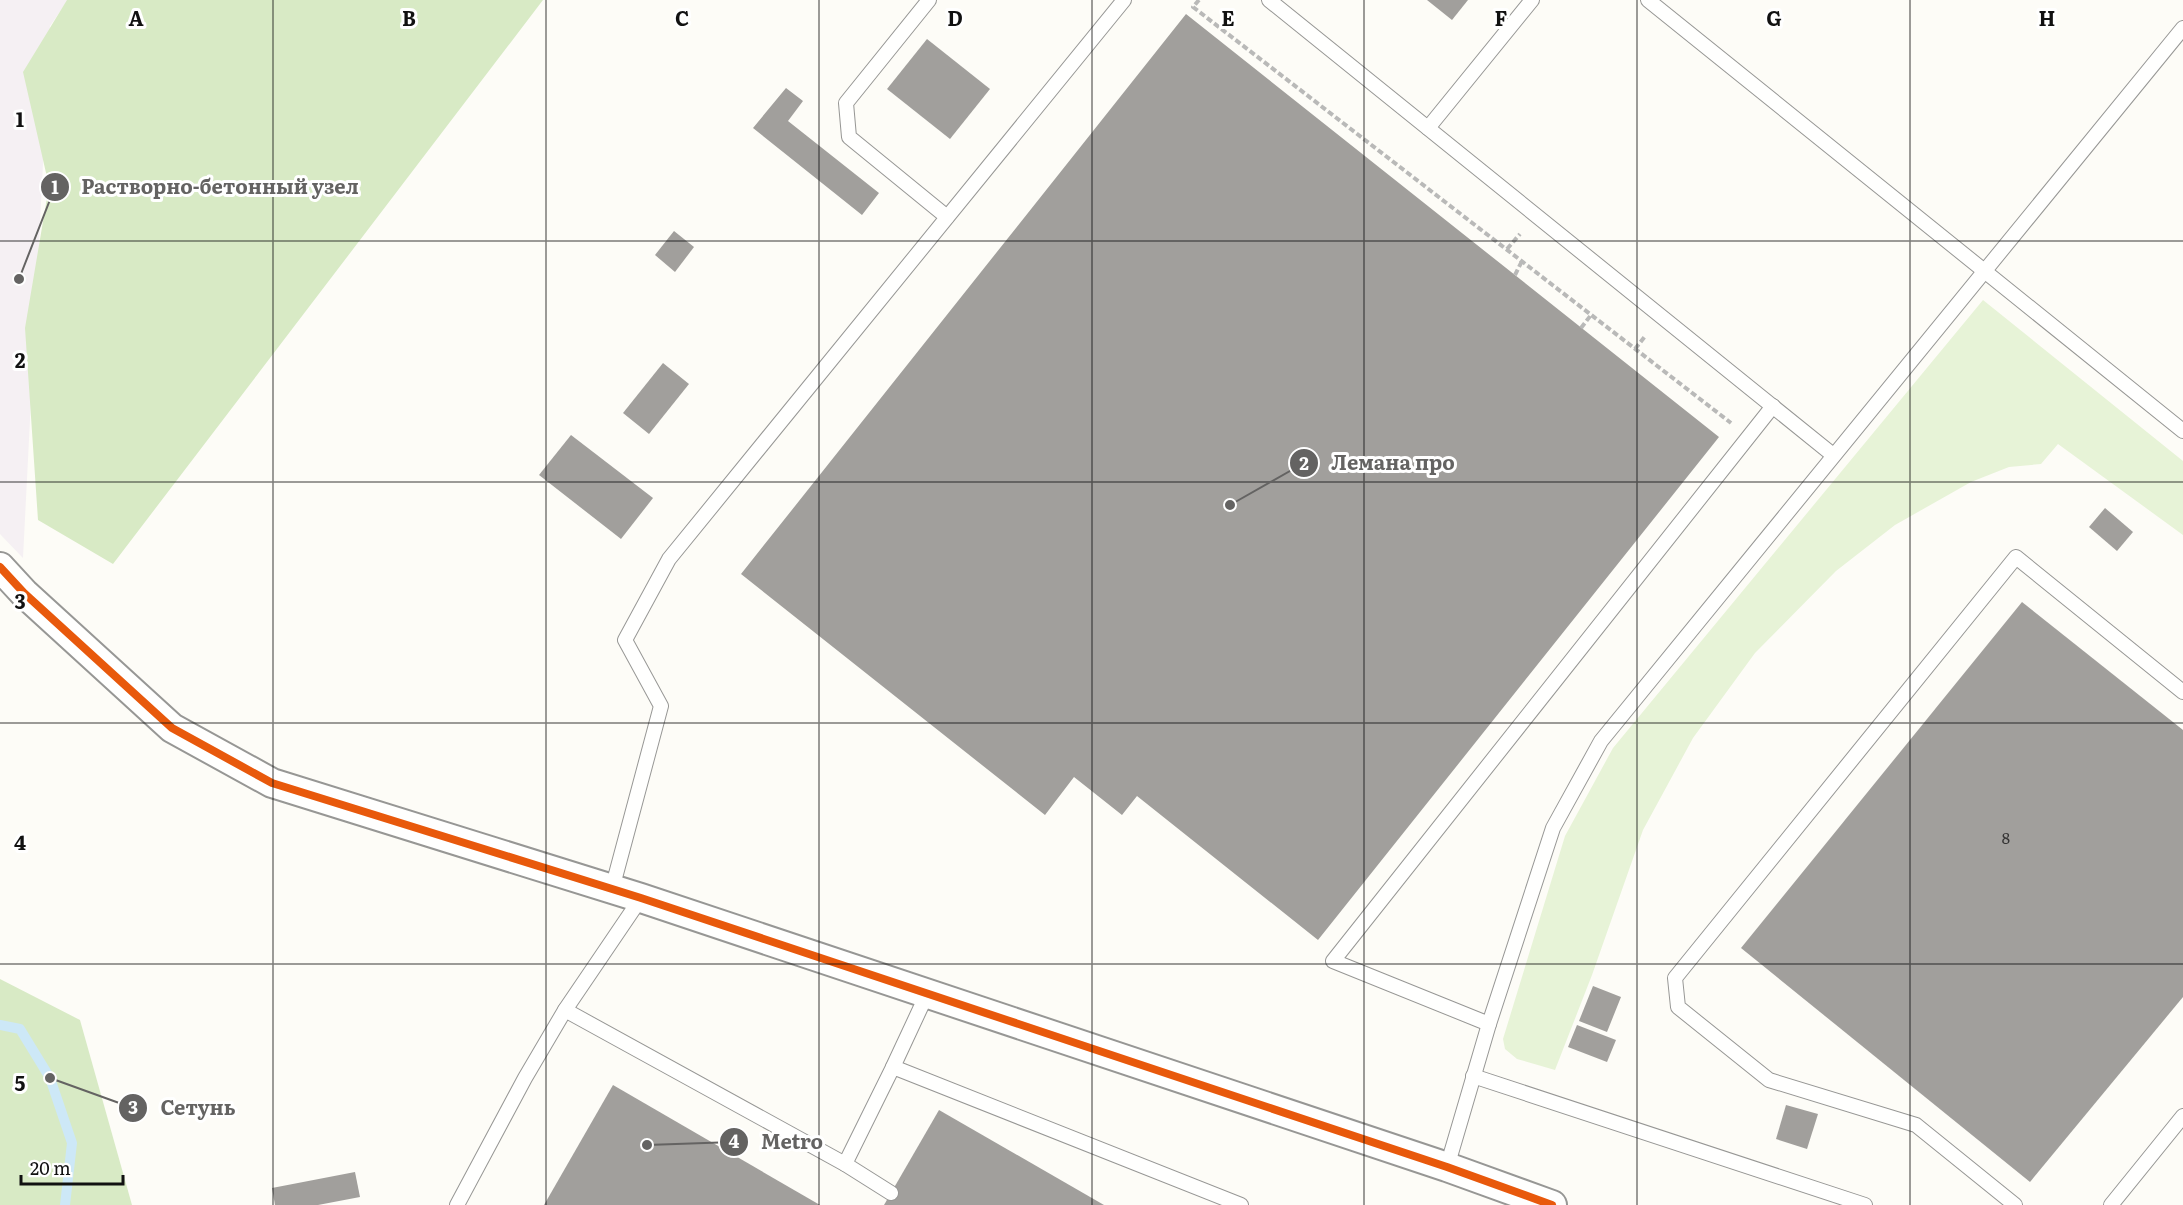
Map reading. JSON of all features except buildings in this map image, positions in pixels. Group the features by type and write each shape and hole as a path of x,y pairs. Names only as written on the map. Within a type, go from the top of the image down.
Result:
{"street":[{"path":"0,567 24,593 172,728 272,783 641,898 1447,1167 1552,1205"}],"lane":[{"path":"929,0 846,103 849,137 947,217"},
{"path":"612,889 661,706 625,640 669,559 1124,0"},
{"path":"1269,0 1833,455"},
{"path":"1428,128 1532,0"},
{"path":"1648,0 2183,431"},
{"path":"1447,1167 1489,1024 1553,828 1601,741 2183,28"},
{"path":"1489,1024 1333,962 1773,406"},
{"path":"2016,1205 1916,1125 1769,1080 1678,1007 1675,978 2016,556 2183,692"},
{"path":"457,1205 525,1078 565,1010 641,898"},
{"path":"845,1164 927,994"},
{"path":"565,1010 845,1164 891,1193"},
{"path":"892,1066 1241,1205"},
{"path":"1473,1076 1864,1205"},
{"path":"2111,1205 2183,1116"}],"path":[{"path":"1199,0 1193,7 1749,437"},
{"path":"1515,275 1522,261"},
{"path":"1581,328 1591,315"}],"shaded area":[{"path":"0,0 68,0 50,26 23,558 0,534"}],"green space":[{"path":"67,0 543,0 113,564 38,520 25,328 49,186 23,72"},
{"path":"1983,300 2183,461 2183,535 2058,444 2041,464 2009,467 1971,482 1895,525 1836,571 1755,653 1693,738 1643,830 1592,975 1555,1070 1517,1059 1505,1049 1503,1039 1565,836 1613,748"},
{"path":"0,979 80,1020 132,1205 0,1205"}],"waterway":[{"path":"0,1025 20,1029 50,1078 72,1143 65,1205"}],"cycle path":[{"path":"0,567 24,593 172,728 272,783 641,898 1447,1167 1552,1205"}],"place":[{"name":"Растворно-бетонный узел","path":"19,279"},
{"name":"Лемана про","path":"1230,505"},
{"name":"Сетунь","path":"50,1078"},
{"name":"Metro","path":"647,1145"}]}
